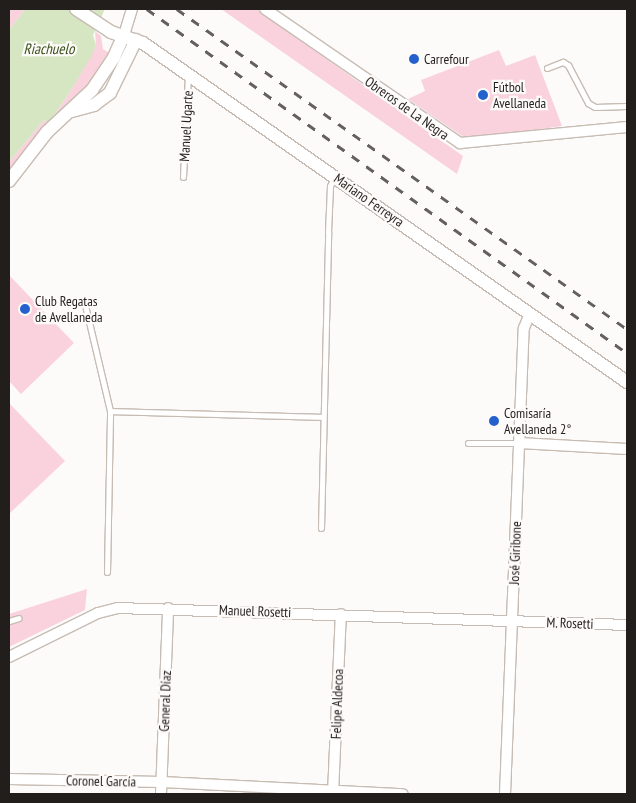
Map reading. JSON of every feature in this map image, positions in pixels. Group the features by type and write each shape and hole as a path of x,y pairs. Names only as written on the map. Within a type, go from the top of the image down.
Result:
{"street":[{"name":"Mariano Ferreyra","path":"76,9 105,28 130,38 188,75 627,382"},
{"path":"71,111 104,99 115,85 130,38 132,9"},
{"name":"Obreros de La Negra","path":"265,9 460,143 627,127"},
{"path":"9,181 47,132 92,90 114,57 130,38"},
{"path":"92,90 94,97 104,99"},
{"name":"José Giribone","path":"505,794 524,328 530,313"},
{"path":"519,443 627,449"},
{"name":"Manuel Rosetti","path":"9,657 108,609 168,608 512,621"},
{"name":"General Díaz","path":"162,794 168,608"},
{"name":"Felipe Aldecoa","path":"334,793 341,614"},
{"name":"M. Rosetti","path":"512,621 627,625"},
{"name":"Coronel García","path":"9,779 162,782 334,793 403,794"}],"lane":[{"path":"547,68 563,62 568,65 588,102 595,108 627,106"},
{"name":"Manuel Ugarte","path":"183,177 188,75"},
{"path":"321,528 330,186 335,176"},
{"path":"85,305 110,411 107,572"},
{"path":"110,411 323,417"},
{"path":"468,443 519,443"},
{"path":"9,621 19,618"}],"shaded area":[{"path":"9,9 25,9 9,30"},
{"path":"221,9 256,9 463,156 457,174"},
{"path":"95,31 101,36 103,49 111,54 88,87 9,174 9,162 44,120 49,123 73,87 96,45"},
{"name":"Fútbol Avellaneda","path":"499,50 506,66 535,55 562,126 468,140 408,99 425,91 421,80"},
{"name":"Club Regatas de Avellaneda","path":"9,275 74,343 21,394 9,381"},
{"path":"9,403 65,461 9,514"},
{"path":"87,589 85,610 9,647 9,614"}],"water":[{"name":"Riachuelo","path":"25,9 105,9 93,35 96,45 92,55 73,87 49,123 44,120 9,162 9,30"}],"railway":[{"path":"147,9 627,353"},
{"path":"177,9 627,329"}],"place":[{"name":"Carrefour","path":"414,59"},
{"name":"Fútbol Avellaneda","path":"483,95"},
{"name":"Club Regatas de Avellaneda","path":"25,309"},
{"name":"Comisaría Avellaneda 2°","path":"494,421"}]}
